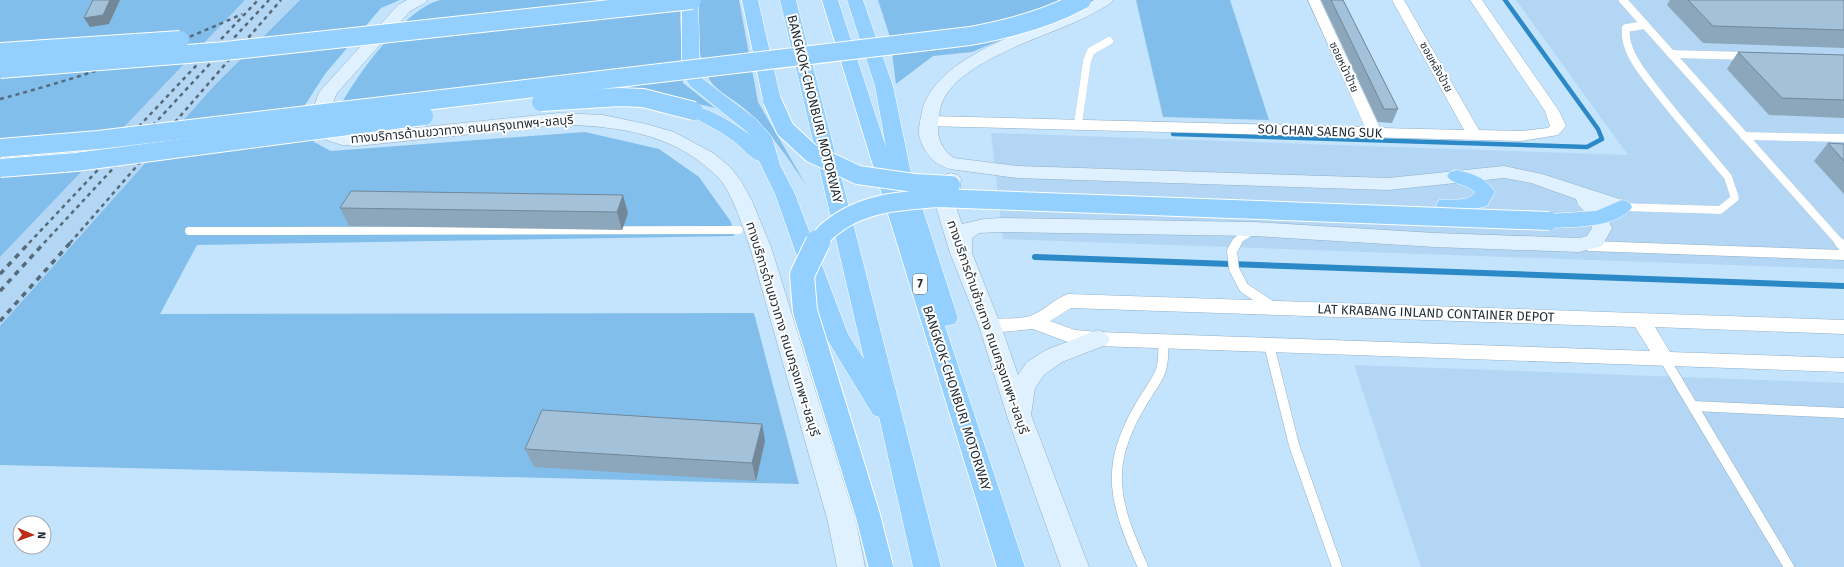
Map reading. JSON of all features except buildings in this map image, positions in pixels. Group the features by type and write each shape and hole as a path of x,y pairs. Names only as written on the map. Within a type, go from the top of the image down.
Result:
{"highway":[{"path":"0,52 157,42 502,10 559,0"},
{"path":"0,69 54,66 225,51 691,0 691,73 696,82 749,123 763,137 770,165 785,194 837,336 894,428"},
{"path":"750,0 772,100 785,129 811,153 858,175 922,184 1446,205 1471,204 1479,202 1484,198 1485,192 1481,186 1472,180 1457,176"},
{"name":"BANGKOK-CHONBURI MOTORWAY","path":"788,0 927,567"},
{"name":"BANGKOK-CHONBURI MOTORWAY","path":"830,0 1011,567"},
{"path":"855,0 884,86 901,173 974,403 1019,567"},
{"path":"866,0 876,35 877,66"},
{"path":"0,148 130,136 970,36 1022,26 1056,14 1082,0"},
{"path":"0,168 76,162 508,105 573,99 643,98 694,111 729,128 754,147 770,165"},
{"path":"881,567 868,516 805,311 803,290 802,276 823,233 854,212 888,202 937,198 1549,221 1598,218 1610,215 1622,207"}],"main road":[{"name":"ทางบริการด้านขวาทาง ถนนกรุงเทพฯ-ชลบุรี","path":"418,0 404,8 329,92 323,103 323,121 330,134 342,139 357,140 559,119 579,119 631,126 665,136 686,144 714,163 732,182 755,229 842,522 852,567"},
{"path":"1105,0 1082,14 993,50 972,61 948,81 940,90 930,107 927,121 928,136 934,149 947,162 1017,172 1388,184 1504,172 1535,178 1622,207"},
{"name":"ทางบริการด้านซ้ายทาง ถนนกรุงเทพฯ-ชลบุรี","path":"981,168 956,174 950,181 947,210 961,253 990,326 1020,419 1075,567"},
{"path":"961,253 963,234 969,229 984,226 1254,229 1436,240 1579,245 1595,241 1602,228 1594,208 1579,193"},
{"path":"1020,419 1022,390 1029,375 1039,364 1098,339"}],"street":[{"name":"ซอยหน้าป้าย","path":"1314,0 1375,133"},
{"name":"ซอยหลังป้าย","path":"1398,0 1474,135"},
{"name":"SOI CHAN SAENG SUK","path":"927,121 1521,136 1553,132 1558,126 1552,111 1476,0"},
{"name":"LAT KRABANG INLAND CONTAINER DEPOT","path":"1034,322 1068,301 1844,327"},
{"path":"1640,320 1664,358"},
{"path":"990,326 1034,322 1073,337 1163,342 1844,365"}],"lane":[{"path":"1623,0 1744,136 1841,240 1844,248"},
{"path":"1622,207 1720,210 1735,198 1728,177 1642,72 1628,46 1625,34 1626,28 1645,24"},
{"path":"1078,124 1089,56 1091,51 1109,42"},
{"path":"1671,54 1758,56"},
{"path":"1744,136 1844,138"},
{"path":"1254,229 1239,239 1232,251 1234,270 1244,288 1272,307"},
{"path":"189,231 739,230"},
{"path":"1579,245 1844,255"},
{"path":"1143,567 1120,507 1117,465 1134,417 1163,369 1163,342"},
{"path":"1270,345 1294,445 1337,567"},
{"path":"1664,358 1789,567"},
{"path":"1693,406 1844,413"}],"shaded area":[{"path":"0,0 245,0 0,257"},
{"path":"245,0 300,0 213,87 0,326 0,257"},
{"path":"300,0 400,0 381,8 325,74 305,105 314,142 331,151 585,132 659,149 699,177 731,222 734,236 197,245 160,314 754,313 799,484 0,465 0,326 213,87"},
{"path":"441,0 681,0 680,15 683,83 715,108 663,95 612,89 340,107 347,94 383,44 413,15 427,5"},
{"path":"697,0 739,0 758,102 806,185 763,126 745,109 714,86 710,81 703,66 699,48"},
{"path":"878,0 1096,0 1033,29 1003,39 972,52 933,56 896,84 890,37"},
{"path":"1136,0 1230,0 1269,120 1163,117"},
{"path":"1516,0 1844,0 1844,269 1003,239 991,133 1628,155"},
{"path":"1354,365 1844,383 1844,567 1421,567"}],"waterway":[{"path":"1173,134 1587,147 1602,139 1598,129 1505,0"},
{"path":"1035,257 1844,286"}],"railway":[{"path":"29,243 258,0"},
{"path":"44,243 269,0"},
{"path":"70,243 281,0"},
{"path":"0,99 62,82 123,62 213,27 242,14"},
{"path":"0,274 30,242"},
{"path":"0,291 45,242"},
{"path":"0,321 71,242"}]}
